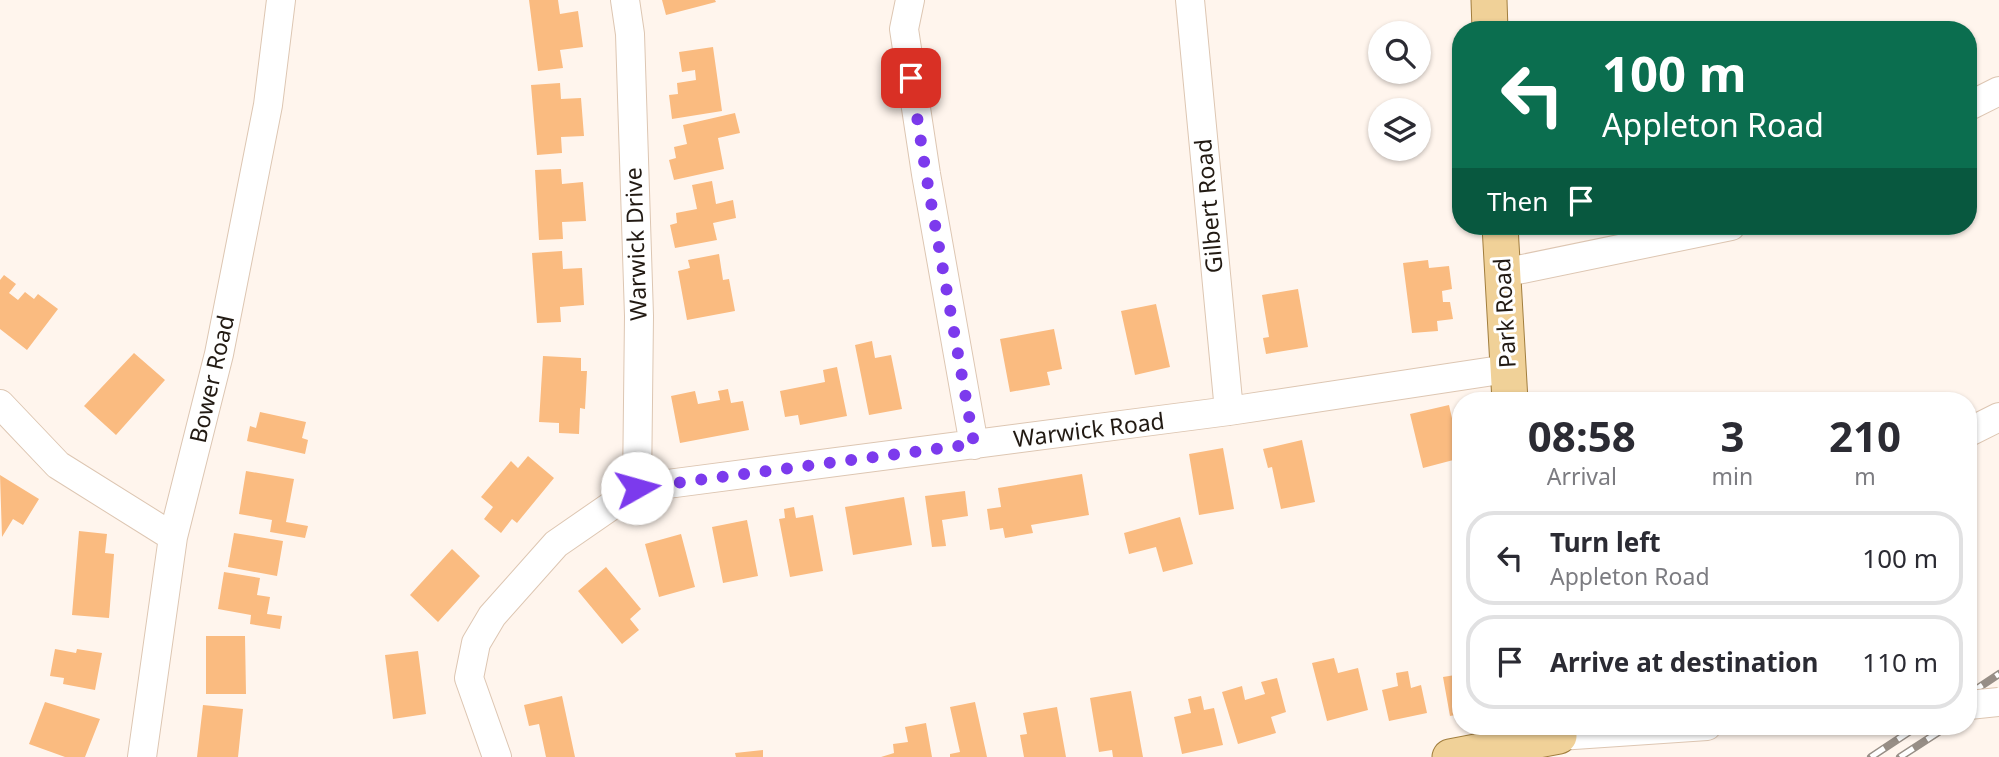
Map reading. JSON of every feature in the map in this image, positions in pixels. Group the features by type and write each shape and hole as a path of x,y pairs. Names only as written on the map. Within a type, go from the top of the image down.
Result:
{"main road":[{"path":"1489,0 1490,21"},
{"name":"Park Road","path":"1501,235 1509,385"},
{"path":"1450,757 1561,740"}],"street":[{"name":"Bower Road","path":"142,757 173,537 222,341 268,105 281,0"},
{"name":"Warwick Drive","path":"625,0 630,34 639,316 637,488"},
{"path":"910,0 904,30 926,174 974,444"},
{"name":"Gilbert Road","path":"1190,0 1229,411"},
{"path":"1977,102 1999,91"},
{"path":"1503,273 1687,235"},
{"name":"Warwick Road","path":"497,757 469,678 476,643 492,616 556,544 637,488 1229,411 1509,385"},
{"path":"0,404 58,465 173,537"},
{"path":"1977,428 1999,417"},
{"path":"1977,704 1999,702"},
{"path":"1561,740 1613,735"}],"building":[{"path":"529,0 558,0 560,14 578,11 583,47 560,50 563,68 538,71"},
{"path":"662,0 715,0 716,2 666,15"},
{"path":"713,47 722,111 672,119 669,95 678,94 677,83 696,80 695,70 682,72 679,52"},
{"path":"560,83 561,99 581,98 584,136 561,137 562,153 537,155 531,85"},
{"path":"735,113 740,133 718,138 724,169 674,180 669,160 676,158 674,147 687,144 683,125"},
{"path":"561,169 562,184 583,182 586,221 562,222 563,239 539,240 535,170"},
{"path":"712,181 716,204 733,200 736,218 713,223 717,240 675,248 670,225 677,223 676,213 697,209 692,185"},
{"path":"562,251 563,269 582,268 584,305 560,307 561,322 537,323 532,253"},
{"path":"719,254 723,280 729,279 735,311 687,320 678,271 690,268 688,260"},
{"path":"1428,260 1429,268 1449,266 1452,289 1442,291 1443,302 1450,302 1453,319 1437,321 1438,331 1412,333 1403,263"},
{"path":"4,275 16,284 9,293 18,300 25,292 34,299 38,294 58,309 27,350 0,329 0,280"},
{"path":"1298,289 1308,347 1266,354 1263,338 1269,337 1262,295"},
{"path":"1156,304 1170,367 1135,375 1121,311"},
{"path":"1054,329 1062,369 1047,372 1050,385 1010,392 1000,339"},
{"path":"872,341 875,358 891,355 902,409 869,415 855,345"},
{"path":"134,353 165,380 116,435 84,406"},
{"path":"543,356 581,358 581,371 587,371 585,409 580,408 579,434 559,433 559,423 539,422"},
{"path":"837,367 847,416 800,425 798,415 785,417 780,391 825,382 823,370"},
{"path":"728,389 731,403 743,401 749,430 680,443 671,396 695,391 698,404 720,400 718,391"},
{"path":"1449,405 1452,418 1452,460 1423,468 1410,414"},
{"path":"260,412 306,422 302,438 308,440 305,454 247,441 250,426 256,428"},
{"path":"1302,440 1315,502 1281,509 1272,467 1268,468 1263,449"},
{"path":"1223,448 1234,509 1199,515 1189,454"},
{"path":"528,456 554,478 517,523 512,519 501,533 484,519 493,507 481,497 511,461 518,468"},
{"path":"246,471 294,479 286,522 308,526 305,538 270,532 272,520 239,514"},
{"path":"1082,474 1089,515 1031,525 1033,533 1005,538 1003,528 990,530 987,509 1001,507 998,488"},
{"path":"0,475 39,499 23,525 13,519 2,537"},
{"path":"965,491 968,516 942,520 946,546 932,547 925,496"},
{"path":"904,497 912,545 853,555 845,507"},
{"path":"794,507 796,518 813,515 823,571 790,577 779,519 785,518 784,509"},
{"path":"1180,517 1193,564 1163,572 1156,547 1129,554 1124,533"},
{"path":"747,520 758,576 723,583 712,527"},
{"path":"79,531 107,534 105,553 114,554 109,618 72,615"},
{"path":"234,533 283,541 277,576 228,567"},
{"path":"681,534 695,587 659,597 645,544"},
{"path":"452,549 480,576 438,622 410,595"},
{"path":"606,567 641,609 630,619 639,630 622,644 578,591"},
{"path":"224,572 260,578 257,595 270,597 267,614 282,616 280,629 250,624 251,615 218,609"},
{"path":"206,636 245,636 246,694 206,694"},
{"path":"55,649 76,653 77,649 102,653 95,690 63,684 64,678 50,676"},
{"path":"418,651 426,714 393,719 385,655"},
{"path":"1334,658 1338,673 1358,668 1368,710 1327,721 1312,663"},
{"path":"1408,671 1411,688 1421,685 1427,713 1389,721 1382,690 1398,686 1396,673"},
{"path":"1452,676 1452,716 1450,716 1443,677"},
{"path":"1277,678 1286,712 1271,717 1276,733 1238,744 1222,692 1242,686 1245,700 1265,694 1261,682"},
{"path":"1131,691 1143,757 1113,757 1112,750 1099,752 1090,698"},
{"path":"562,696 575,757 546,757 539,724 529,726 524,705"},
{"path":"1201,696 1204,710 1214,708 1223,745 1182,754 1174,717 1191,713 1188,699"},
{"path":"45,702 100,719 85,757 65,757 29,744"},
{"path":"975,702 987,757 950,757 950,754 960,752 950,707"},
{"path":"203,705 243,709 238,757 197,757"},
{"path":"1057,707 1066,757 1024,757 1020,735 1027,734 1023,713"},
{"path":"926,723 932,757 881,757 894,753 893,744 908,742 905,727"},
{"path":"763,750 763,757 736,757 735,753"}],"railway":[{"path":"1977,689 1999,674"},
{"path":"1977,708 1999,693"},
{"path":"1871,757 1904,735"},
{"path":"1900,757 1934,735"}],"route":[{"path":"637,488 974,444 911,78"}]}
